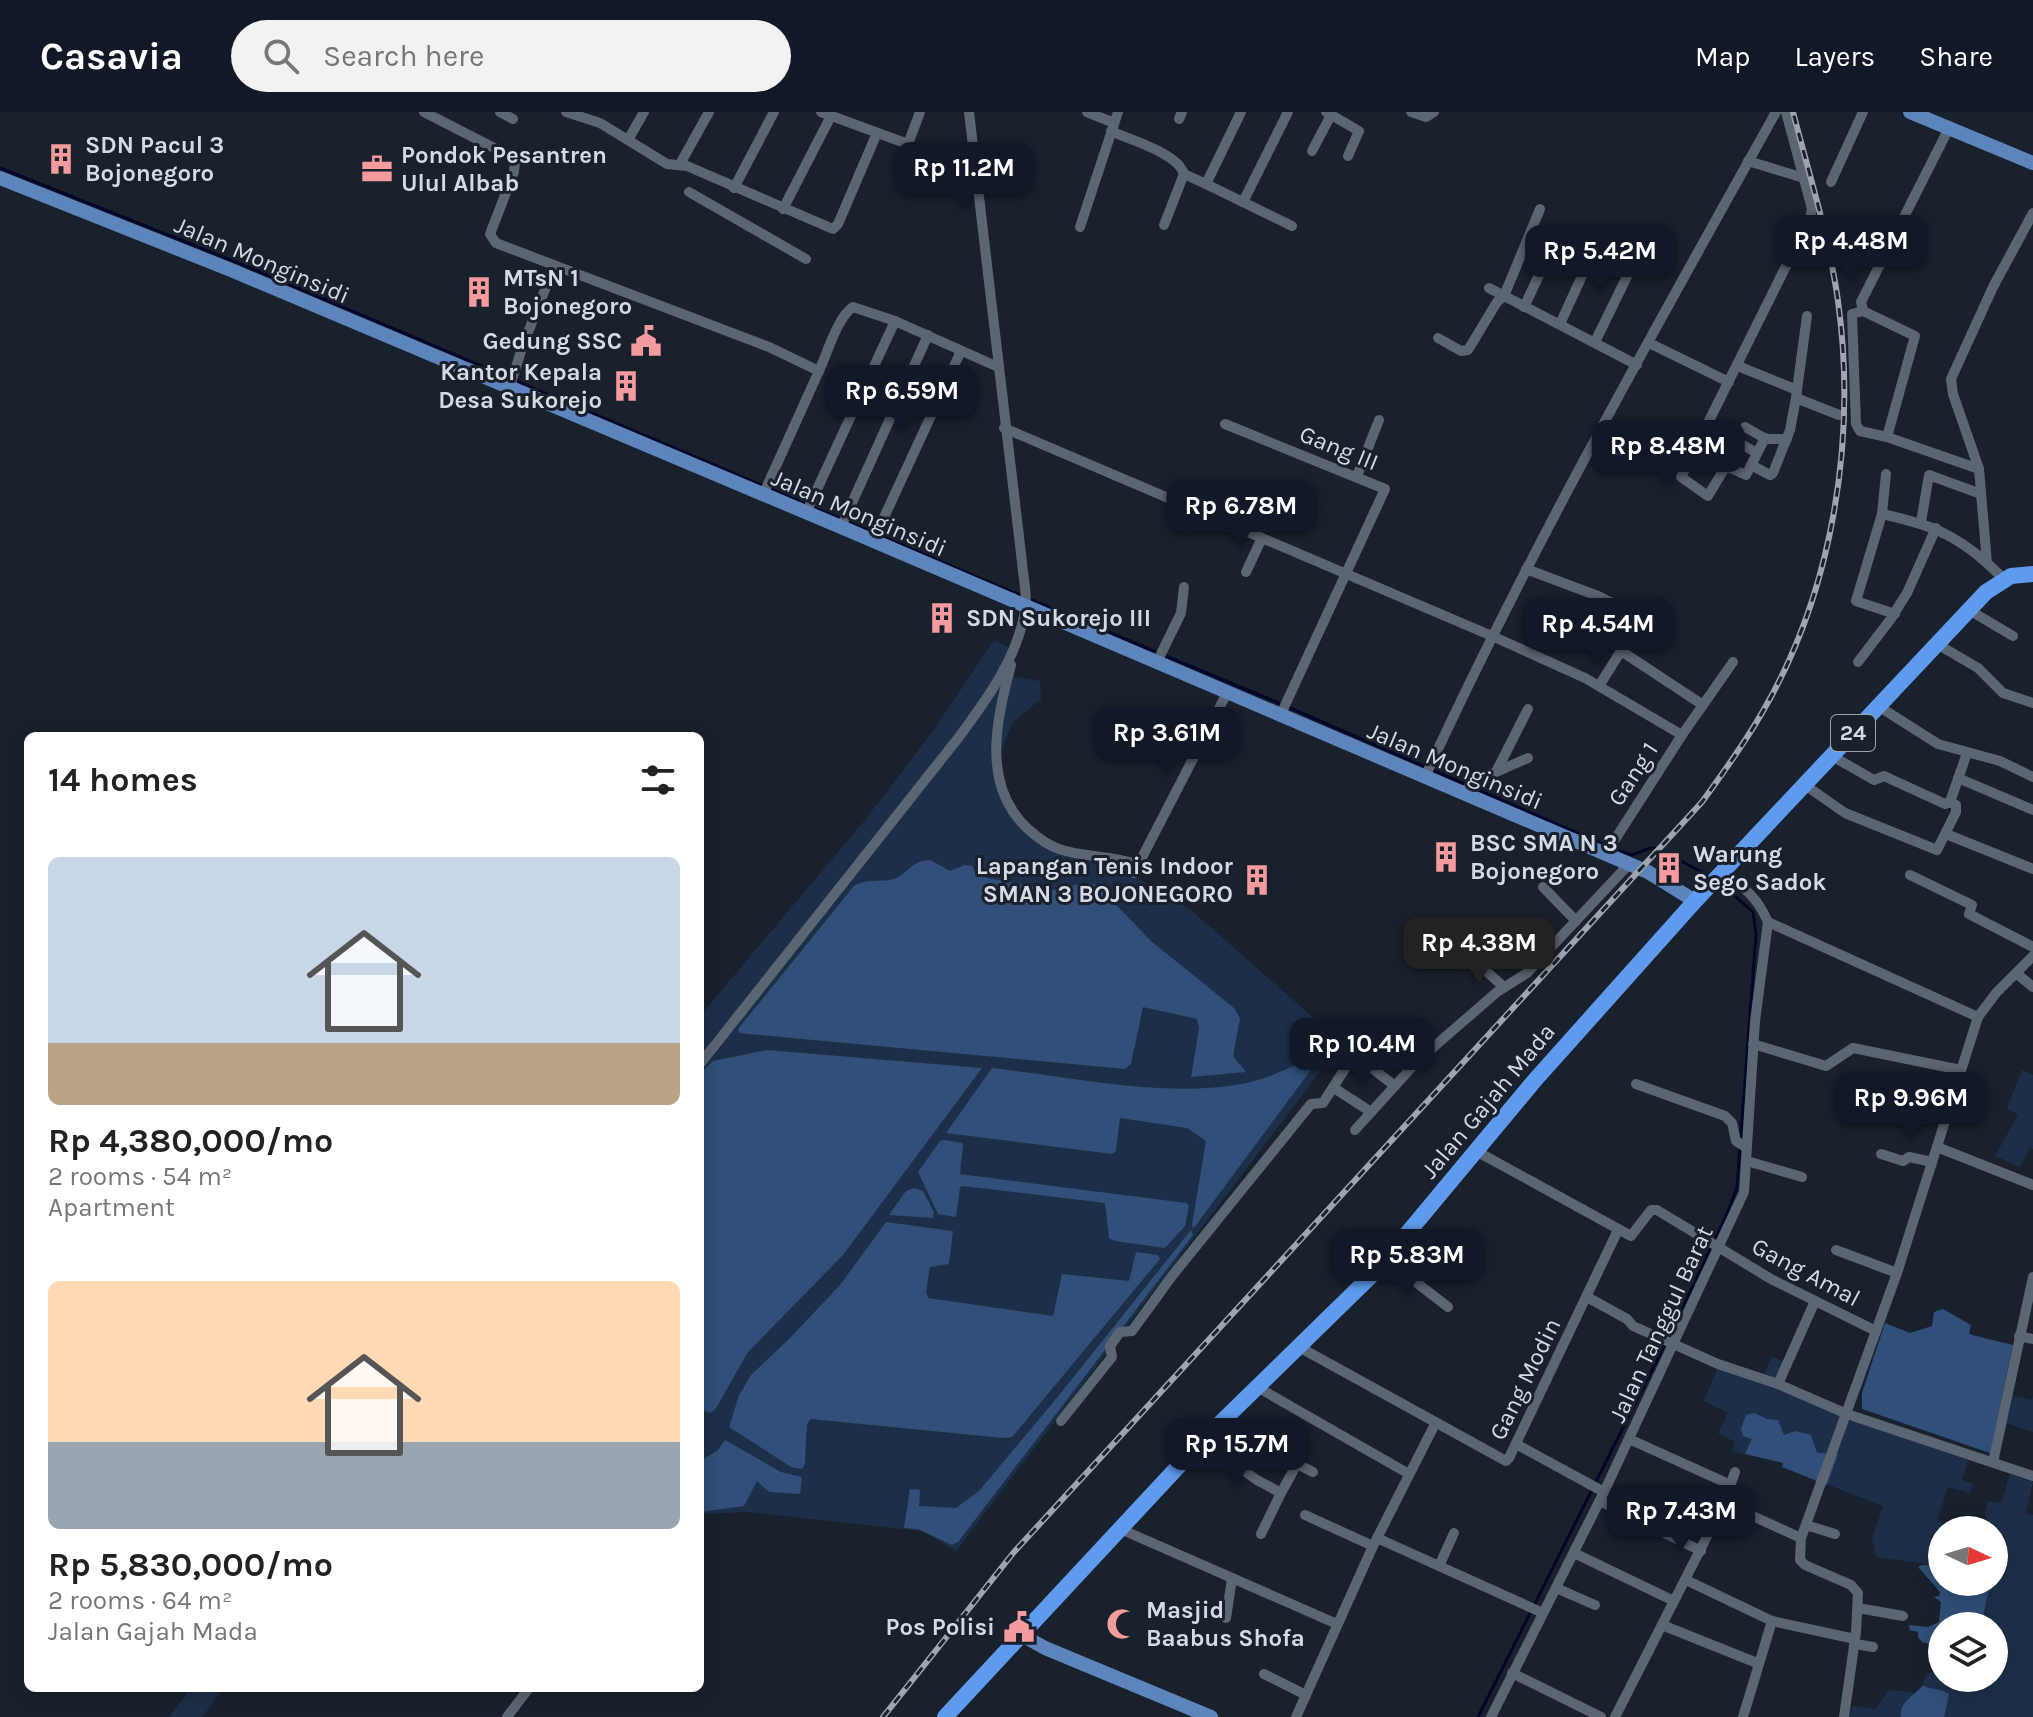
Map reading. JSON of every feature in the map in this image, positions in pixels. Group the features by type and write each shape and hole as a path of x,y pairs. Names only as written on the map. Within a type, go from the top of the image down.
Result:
{"highway":[{"name":"Jalan Gajah Mada","path":"1020,1634 1202,1441 1386,1259 1535,1080 1695,901 1986,592 1997,572 2033,565"},
{"name":"Jalan Gajah Mada","path":"1997,572 2033,574"},
{"name":"24","path":"945,1717 1020,1634"}],"main road":[{"path":"1910,112 1934,116 1949,128 2033,163"},
{"name":"Jalan Monginsidi","path":"0,178 512,383 808,507 1160,657 1227,693 1283,709 1608,850 1695,901"},
{"path":"1020,1634 1045,1648 1211,1717"}],"street":[{"path":"424,112 508,155 515,162 490,234 491,240 769,347 819,371"},
{"path":"500,112 513,119"},
{"path":"628,140 644,112"},
{"path":"680,164 709,112"},
{"path":"734,188 774,112"},
{"path":"783,209 826,114 908,144 920,112"},
{"path":"969,112 1025,600 1020,631 998,712 996,733 998,772 1017,819 1042,842 1056,848 1137,869 1227,693"},
{"path":"1087,112 1115,122 1182,167 1184,174 1164,225"},
{"path":"1206,184 1241,112"},
{"path":"1243,202 1288,112"},
{"path":"1411,112 1426,117 1434,112"},
{"path":"1427,772 1554,515 1776,112"},
{"path":"1757,453 1739,443 1708,496 1681,477 1810,218 1812,209 1786,112"},
{"path":"1831,182 1863,112"},
{"path":"574,113 600,123 667,164 680,164 831,229 835,228 877,133"},
{"path":"1312,151 1328,113 1359,131 1348,156"},
{"path":"1080,227 1115,122"},
{"path":"1863,311 1862,300 1949,128"},
{"path":"1748,161 1804,178"},
{"path":"1184,174 1292,226"},
{"path":"689,192 806,259"},
{"path":"1438,338 1461,351 1468,350 1497,302 1504,296 1540,209"},
{"path":"1997,572 1979,469 1953,394 1951,379 1993,287 2033,213"},
{"path":"1560,324 1597,243"},
{"path":"1595,342 1635,260"},
{"path":"1524,307 1541,271"},
{"path":"512,383 546,287"},
{"path":"1489,288 1637,365"},
{"path":"765,490 850,308 895,321 998,367"},
{"path":"1887,437 1915,336 1863,311 1852,314 1856,424 1861,433 1887,437 1979,469"},
{"path":"1751,465 1772,475 1787,439 1797,394 1807,316"},
{"path":"808,507 895,321"},
{"path":"843,522 928,335"},
{"path":"1649,343 1729,382"},
{"path":"875,536 961,351"},
{"path":"1738,366 1839,415"},
{"path":"1357,476 1379,420"},
{"name":"Gang III","path":"1225,424 1384,487 1385,492 1348,575 1283,709"},
{"path":"1745,427 1765,438 1787,439"},
{"name":"Gang 1","path":"1004,428 1492,636 1599,686 1682,735 1608,850"},
{"path":"1726,466 1745,476 1765,438"},
{"path":"1886,474 1882,514 1856,601 1895,614"},
{"path":"1921,522 1929,475 1981,494"},
{"path":"1882,514 1936,528 1961,543 1997,572"},
{"path":"1858,662 1895,614 1936,528"},
{"path":"1246,572 1262,538"},
{"path":"1526,569 1598,596 1633,613"},
{"path":"1160,657 1181,613 1184,587"},
{"path":"1969,610 2013,636"},
{"path":"704,1059 968,724 996,684 1020,631"},
{"path":"1937,644 1978,668 2003,693 2033,703"},
{"path":"1599,686 1621,651 1703,705"},
{"path":"1682,735 1733,662"},
{"path":"1878,706 1938,744 2000,761 2033,777"},
{"path":"1497,770 1528,709"},
{"path":"1950,802 1967,753"},
{"path":"1805,785 1845,813 1927,848 1940,848 1956,812 1956,805 1950,802 1945,804 1884,776 1874,780 1832,756"},
{"path":"1467,789 1497,770 1528,758"},
{"path":"1958,778 2033,810"},
{"path":"1946,834 2033,869"},
{"path":"1355,1130 1437,1044 1504,987 1527,973 1629,864"},
{"path":"1910,875 1972,905 1969,914 2033,947"},
{"path":"1718,877 1750,893 1760,903 1768,922 1978,1017"},
{"path":"1543,887 1576,921"},
{"name":"Jalan Tanggul Barat","path":"1491,1717 1538,1611 1556,1588 1574,1553 1598,1492 1629,1439 1716,1246 1744,1192 1747,1161 1742,1145 1768,922"},
{"path":"1497,937 1510,926 1517,926 1548,952"},
{"path":"1469,956 1504,987"},
{"path":"1844,1717 1855,1642 1858,1593 1856,1589 1812,1570 1800,1560 1801,1538 1897,1273 1978,1017 1996,993 2033,956"},
{"path":"2017,974 2033,987"},
{"path":"1753,1044 1826,1066 1853,1048 1961,1070"},
{"path":"1061,1421 1111,1352 1110,1345 1126,1332 1311,1104 1321,1104 1355,1055 1395,1086"},
{"path":"1636,1084 1725,1116 1732,1123 1742,1145"},
{"path":"1334,1088 1371,1112"},
{"path":"1937,1147 2033,1185"},
{"path":"1476,1151 1618,1230"},
{"path":"1881,1154 1903,1161 1909,1157 1932,1162"},
{"path":"1747,1161 1802,1177"},
{"name":"Gang Amal","path":"1618,1230 1632,1236 1654,1209 1815,1301 1876,1331"},
{"name":"Gang Modin","path":"1299,1347 1503,1460 1509,1458 1618,1230"},
{"path":"1405,1238 1420,1251 1459,1273"},
{"path":"1836,1250 1897,1273"},
{"path":"1386,1259 1448,1307"},
{"path":"1993,1462 2033,1277"},
{"path":"1587,1297 1627,1319 1633,1326 1673,1345 1778,1384 1847,1414 2033,1476"},
{"path":"1778,1384 1815,1301"},
{"path":"2019,1336 2033,1339"},
{"path":"1257,1387 1409,1474"},
{"path":"1296,1717 1375,1542 1435,1424"},
{"path":"1629,1439 1731,1485"},
{"path":"1202,1441 1281,1493"},
{"path":"1516,1444 1701,1551"},
{"path":"1261,1534 1297,1464 1313,1472"},
{"path":"1615,1717 1701,1551 1735,1472"},
{"path":"1724,1503 1801,1538"},
{"path":"1305,1515 1439,1566 1538,1611"},
{"path":"1806,1525 1835,1534"},
{"path":"1118,1528 1337,1624"},
{"path":"1439,1566 1454,1533"},
{"path":"1574,1553 1674,1601"},
{"path":"1226,1618 1232,1579"},
{"path":"1686,1580 1772,1621 1873,1647"},
{"path":"1556,1588 1595,1605"},
{"path":"1858,1608 1903,1616"},
{"path":"1743,1717 1772,1621"},
{"path":"1662,1625 1757,1663"},
{"path":"1512,1673 1601,1717"},
{"path":"1264,1674 1306,1695"},
{"path":"507,1717 526,1692"}],"shaded area":[{"path":"994,640 1010,648 1003,667 1016,677 1040,681 1041,699 1013,722 994,767 1012,819 1057,852 1129,873 1191,910 1342,1043 956,1551 922,1531 748,1512 704,1514 704,1011 865,820 933,731"},
{"path":"930,860 950,871 965,865 972,866 978,876 1048,890 1084,883 1097,885 1151,941 1234,1008 1240,1018 1233,1056 1246,1072 1191,1077 1199,1028 1197,1019 1143,1007 1131,1064 1125,1069 739,1033 738,1029 854,886 894,879 914,865"},
{"path":"767,1050 982,1068 843,1255 748,1352 715,1410 710,1413 704,1408 704,1070 713,1061"},
{"path":"1322,1052 1193,1229 1206,1141 1187,1128 1120,1118 1116,1151 1112,1154 946,1133 992,1068 1117,1085 1212,1088 1263,1079"},
{"path":"2022,1070 2033,1075 2033,1149 2030,1148 2020,1167 1995,1156 2018,1115 2007,1108"},
{"path":"940,1141 963,1143 960,1174 1186,1203 1189,1205 1185,1226 1165,1248 1115,1241 1109,1238 1105,1203 963,1186 960,1187 956,1217 938,1214 918,1172"},
{"path":"914,1188 923,1191 934,1212 933,1218 889,1215 906,1191"},
{"path":"886,1222 953,1231 949,1264 930,1267 928,1298 1053,1316 1062,1274 1129,1281 1136,1252 1158,1255 1160,1259 1012,1437 811,1419 807,1424 805,1463 802,1469 791,1467 729,1427 739,1395 751,1375 840,1285"},
{"path":"1191,1230 1193,1235 958,1542 952,1545 918,1529 904,1528 910,1489 920,1490 919,1506 956,1508 979,1491"},
{"path":"1943,1309 1971,1325 1969,1333 1972,1335 2013,1345 1990,1453 1862,1409 1862,1393 1885,1323 1910,1333 1932,1326 1934,1312"},
{"path":"1772,1357 1787,1363 1777,1385 1841,1413 1850,1422 1968,1460 1962,1480 1973,1484 1970,1493 1948,1487 1939,1516 1928,1516 1928,1564 1876,1557 1872,1539 1883,1506 1782,1467 1783,1463 1732,1451 1735,1442 1718,1433 1728,1413 1704,1401 1718,1367 1761,1379"},
{"path":"2013,1396 2032,1400 2033,1396 2033,1432 2006,1423"},
{"path":"1754,1413 1778,1420 1784,1435 1795,1431 1811,1435 1817,1453 1838,1454 1827,1485 1782,1467 1783,1463 1745,1454 1752,1439 1743,1436 1741,1429 1746,1415"},
{"path":"725,1440 781,1472 802,1477 800,1494 769,1492 757,1481 744,1506 704,1511 704,1459 718,1450"},
{"path":"2010,1474 2033,1482 2026,1513 2033,1515 2033,1717 1850,1717 1852,1706 1875,1709 1889,1691 1916,1693 1928,1673 1928,1692 2008,1692 2008,1612 1984,1612 1987,1596 2008,1596 2008,1516 1986,1516 1985,1513 1988,1501 2001,1503"},
{"path":"1928,1565 1928,1578 1918,1567"},
{"path":"1987,1596 1984,1612 1940,1612 1941,1602 1934,1597"},
{"path":"1909,1625 1928,1627 1928,1644 1922,1642 1918,1632 1910,1630"},
{"path":"1923,1685 1928,1692 1949,1694 1944,1717 1901,1717 1905,1703"},
{"path":"188,1692 221,1692 202,1717 169,1717"}],"waterway":[{"path":"0,168 251,268 1022,596"},
{"path":"1029,599 1281,704"},
{"path":"1288,707 1607,846"},
{"path":"1614,849 1632,855 1650,848 1659,849 1709,876"},
{"path":"1478,1717 1674,1326 1737,1187 1756,935 1753,912 1719,882"}],"railway":[{"path":"883,1717 1014,1552 1702,802 1763,711 1787,665 1823,565 1834,512 1844,406 1843,353 1834,277 1793,112"}],"place":[{"name":"SDN Pacul 3 Bojonegoro","path":"61,159"},
{"name":"Pondok Pesantren Ulul Albab","path":"377,169"},
{"name":"MTsN 1 Bojonegoro","path":"479,292"},
{"name":"Gedung SSC","path":"646,341"},
{"name":"Kantor Kepala Desa Sukorejo","path":"626,386"},
{"name":"SDN Sukorejo III","path":"942,618"},
{"name":"BSC SMA N 3 Bojonegoro","path":"1446,857"},
{"name":"Warung Sego Sadok","path":"1669,868"},
{"name":"Lapangan Tenis Indoor SMAN 3 BOJONEGORO","path":"1257,880"},
{"name":"Masjid Baabus Shofa","path":"1122,1624"},
{"name":"Pos Polisi","path":"1019,1627"}]}
